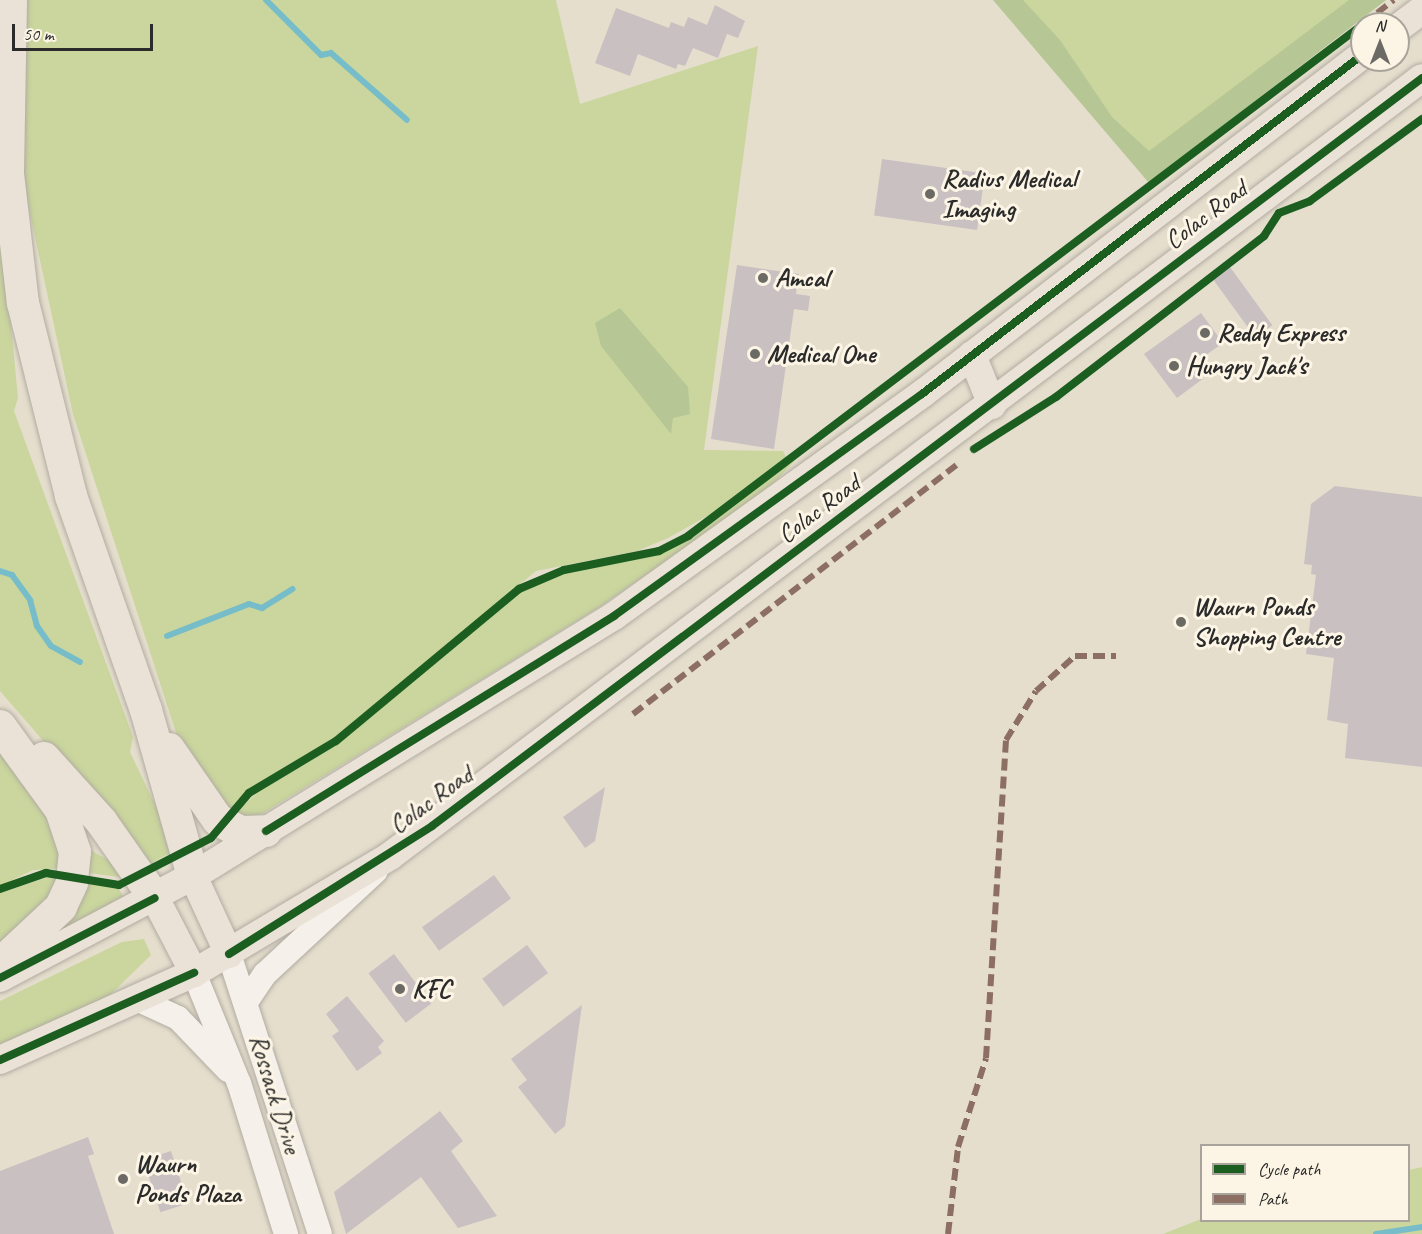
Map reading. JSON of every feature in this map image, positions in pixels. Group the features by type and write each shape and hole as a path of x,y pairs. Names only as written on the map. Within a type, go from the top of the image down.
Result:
{"highway":[{"path":"11,0 8,174 23,303 71,496 146,710 193,876 228,954"},
{"name":"Colac Road","path":"0,978 193,876 614,616 972,355 1350,64"},
{"name":"Colac Road","path":"0,1060 194,973 390,856 1001,398 1422,78"},
{"path":"972,355 1001,398"},
{"path":"146,710 214,817 241,832 266,831"},
{"path":"0,720 79,794 155,898 194,973"},
{"path":"0,726 65,816 75,859 61,907 0,964"}],"main road":[{"path":"246,1002 265,974 390,856"},
{"name":"Rossack Drive","path":"228,954 246,1002 320,1234"},
{"name":"Rossack Drive","path":"194,973 239,1083 286,1234"},
{"path":"137,999 183,1023 239,1083"}],"green space":[{"path":"24,0 556,0 580,104 758,46 704,450 783,451 786,457 718,510 668,538 637,551 536,571 337,736 247,790 228,814 183,754 73,414 26,195 20,130"},
{"path":"993,0 1023,0 1060,40 1112,117 1149,151 1349,0 1386,0 1370,12 1350,12 1350,28 1149,183"},
{"path":"1011,0 1386,0 1370,12 1350,12 1350,28 1153,178"},
{"path":"0,209 18,398 14,411 133,737 130,752 160,815 170,853 150,864 0,691"},
{"path":"620,308 688,387 690,414 673,418 671,434 601,346 595,323"},
{"path":"798,457 766,492 598,608 265,812 252,818 234,814 272,779 337,745 536,579 640,558 686,539"},
{"path":"0,751 54,812 66,868 33,870 0,886"},
{"path":"83,846 119,866 125,878 83,872"},
{"path":"52,876 65,878 62,886 0,951 0,893"},
{"path":"81,880 118,888 124,897 59,932"},
{"path":"144,939 151,955 107,998 0,1047 0,1001 122,942"},
{"path":"1422,1167 1422,1234 1163,1234 1200,1219 1200,1222 1410,1222 1410,1170"}],"building":[{"path":"715,5 745,21 738,38 727,34 718,58 693,48 685,66 678,64 676,69 638,54 630,76 595,63 616,8 669,28 671,22 684,27 688,17 707,25"},
{"name":"Radius Medical Imaging","path":"882,159 985,173 977,230 874,215"},
{"name":"Medical One","path":"737,265 799,274 796,294 810,296 808,311 794,309 774,449 711,439"},
{"path":"1230,267 1272,325 1255,338 1213,279"},
{"path":"1201,313 1223,343 1193,364 1204,378 1177,398 1144,354"},
{"path":"1335,486 1422,497 1422,767 1345,758 1348,724 1327,720 1334,658 1306,654 1316,575 1311,574 1312,565 1304,564 1311,504"},
{"path":"605,787 595,841 585,848 563,817"},
{"path":"494,875 511,898 439,951 422,927"},
{"path":"527,945 548,973 503,1007 482,979"},
{"name":"KFC","path":"394,954 431,1004 406,1023 368,973"},
{"path":"347,996 384,1041 378,1047 382,1053 357,1071 332,1036 339,1031 326,1014"},
{"path":"582,1005 565,1126 555,1134 518,1087 527,1080 511,1059"},
{"path":"440,1111 463,1141 451,1151 497,1216 458,1228 421,1177 346,1234 334,1192"},
{"path":"88,1137 94,1154 88,1156 114,1234 0,1234 0,1171"},
{"path":"171,1151 188,1203 160,1212 143,1160"}],"waterway":[{"path":"266,0 321,55 331,53 407,120"},
{"path":"0,571 12,575 30,600 37,626 51,646 80,662"},
{"path":"167,636 249,604 262,608 293,589"},
{"path":"1376,1234 1422,1227"}],"marked path":[{"path":"1378,12 1394,0"},
{"path":"633,714 960,462"},
{"path":"948,1234 958,1147 986,1058 1006,740 1036,691 1075,656 1116,656"}],"cycle path":[{"path":"0,889 46,873 119,885 211,838 249,793 336,741 519,589 564,570 659,551 688,536 1350,34"},
{"path":"266,831 614,616 922,394 1350,64"},
{"path":"229,954 432,826 1422,78"},
{"path":"974,449 1056,397 1264,236 1279,213 1310,201 1422,119"},
{"path":"0,978 155,898"},
{"path":"0,1060 194,973"}],"place":[{"name":"Radius Medical Imaging","path":"930,194"},
{"name":"Amcal","path":"763,278"},
{"name":"Reddy Express","path":"1205,333"},
{"name":"Medical One","path":"755,354"},
{"name":"Hungry Jack's","path":"1174,366"},
{"name":"Waurn Ponds Shopping Centre","path":"1181,622"},
{"name":"KFC","path":"400,989"},
{"name":"Waurn Ponds Plaza","path":"123,1179"}]}
